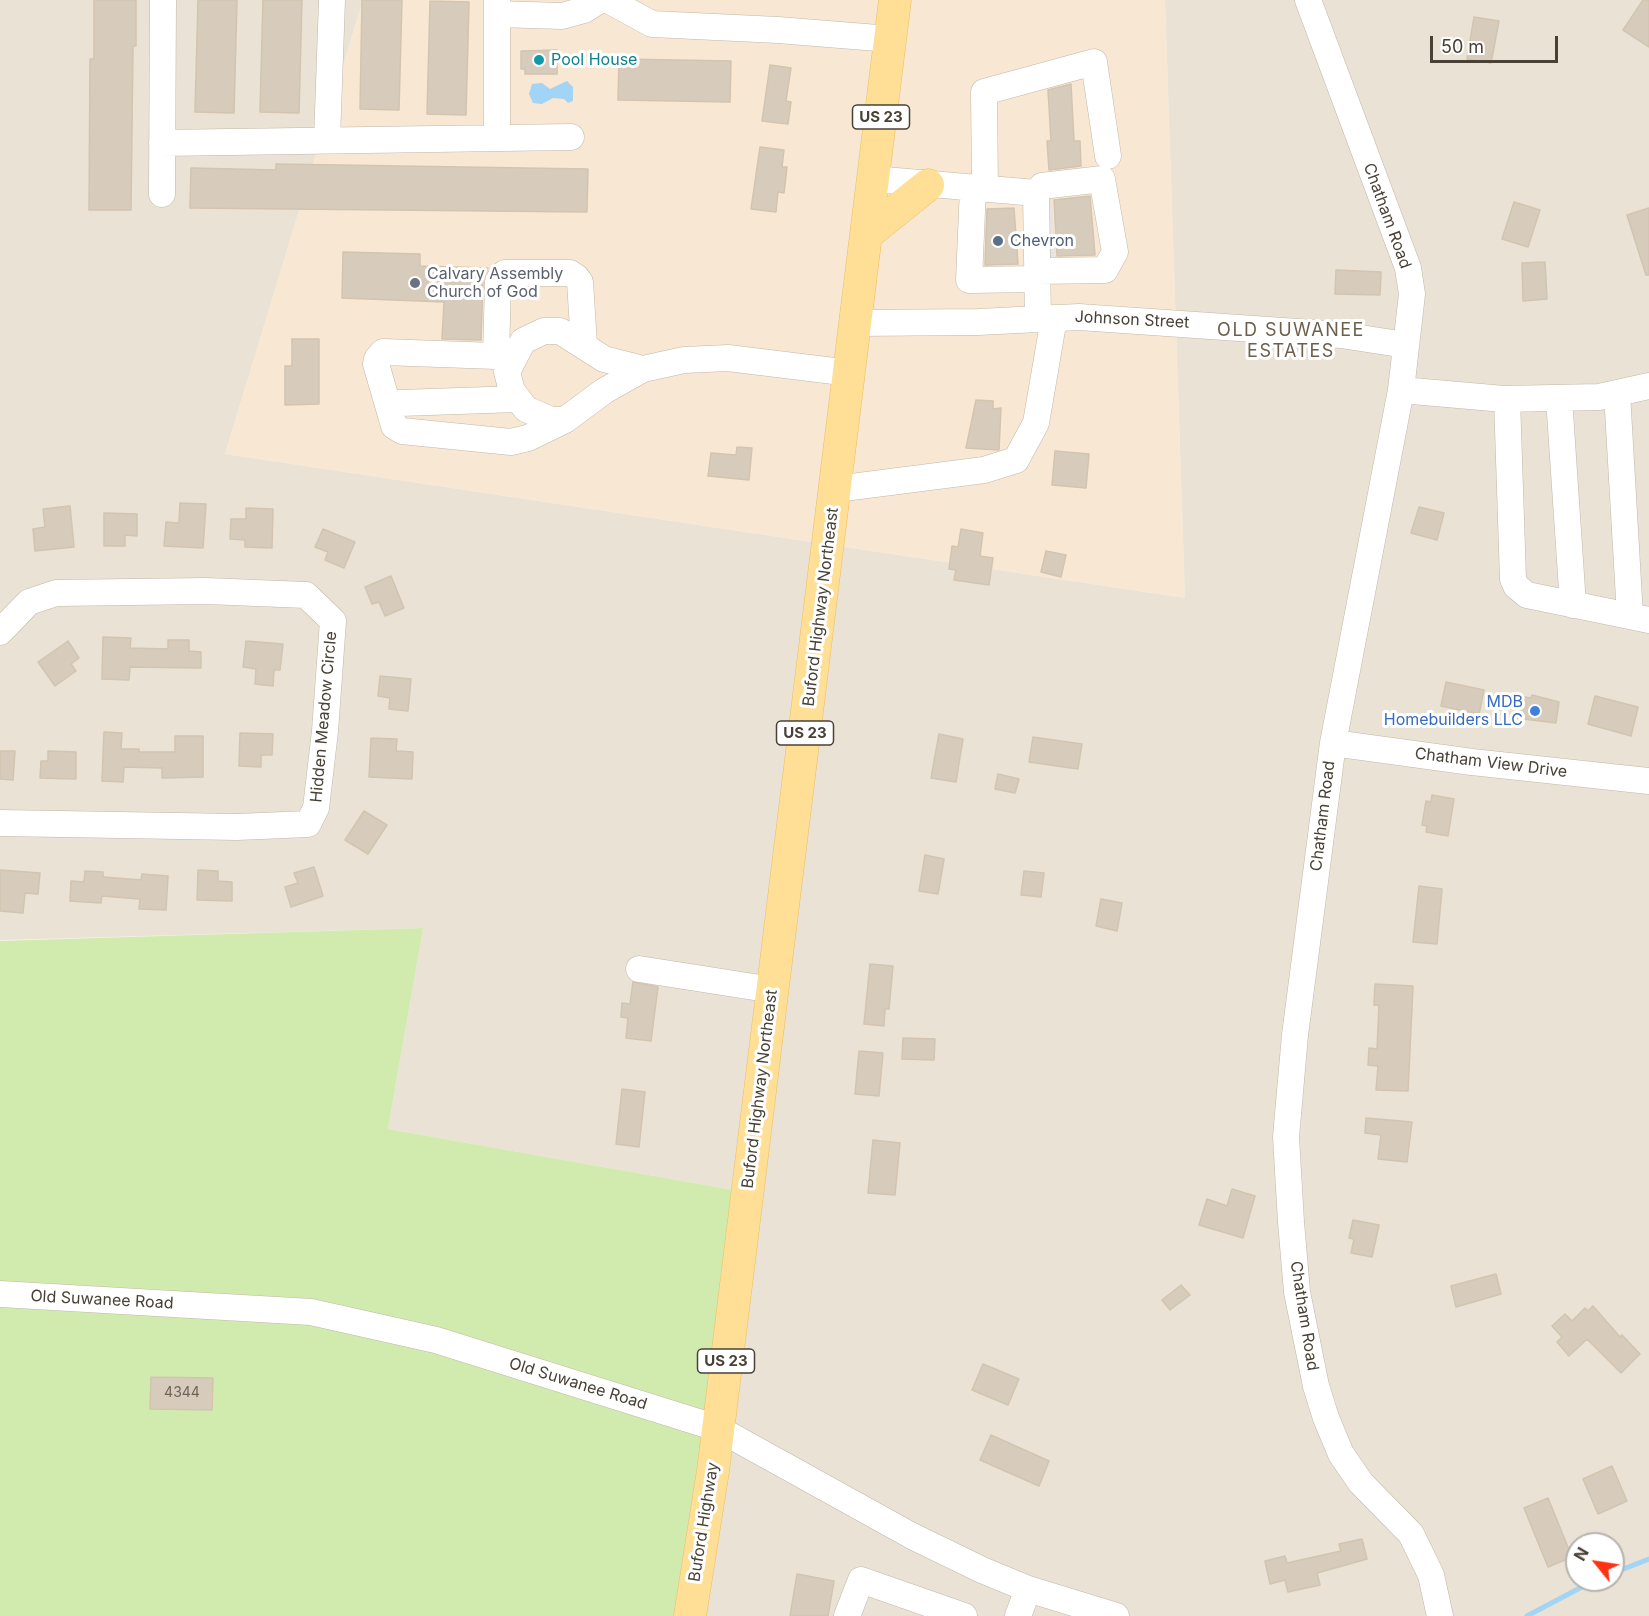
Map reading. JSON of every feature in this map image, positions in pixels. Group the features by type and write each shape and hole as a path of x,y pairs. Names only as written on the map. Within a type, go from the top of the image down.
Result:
{"main road":[{"name":"Buford Highway Northeast","path":"717,1428 857,323 895,0"},
{"path":"867,234 928,185"},
{"name":"Buford Highway","path":"690,1616 717,1428"}],"street":[{"path":"162,194 163,0"},
{"path":"327,140 332,0"},
{"path":"497,138 497,7 562,16 584,10 600,0"},
{"path":"608,0 652,24 778,30 890,39"},
{"name":"Chatham Road","path":"1308,0 1408,268 1412,294 1401,390 1333,743 1294,1035 1286,1137 1297,1292 1316,1386 1341,1454 1361,1483 1411,1534 1431,1575 1440,1616"},
{"path":"836,489 984,470 1016,460 1036,423 1046,318 1037,275 1036,193 1042,186 1102,179 1115,252 1105,270 1037,275 969,280 979,188 984,92 1094,62 1108,156"},
{"path":"162,143 571,137"},
{"path":"873,179 1036,193"},
{"path":"565,420 551,420 526,408 512,391 504,358 498,281 505,273 570,273 576,277 580,282 584,344"},
{"name":"Johnson Street","path":"857,323 1112,318 1341,335 1406,345"},
{"path":"643,369 604,359 584,344 560,331 544,331 523,341 504,358 383,352 376,364 394,426 402,431 511,442 528,438 565,420 604,391 643,369 684,360 728,358 850,373"},
{"path":"1401,390 1507,399 1599,397 1649,386"},
{"path":"1507,399 1515,586 1527,595 1639,618 1617,393"},
{"path":"1559,398 1574,605"},
{"path":"389,408 400,403 518,399"},
{"name":"Hidden Meadow Circle","path":"0,632 30,602 56,593 206,591 306,595 333,621 318,797 308,824 237,827 0,823"},
{"name":"Chatham View Drive","path":"1333,743 1472,762 1649,781"},
{"path":"639,969 773,990"},
{"name":"Old Suwanee Road","path":"0,1294 311,1312 436,1340 717,1428 912,1536 1028,1589 1116,1616"},
{"path":"847,1616 861,1580 964,1616"},
{"path":"1018,1616 1028,1589"}],"shaded area":[{"path":"0,0 363,0 225,454 1185,598 1165,0 1649,0 1649,1616 685,1616 739,1191 388,1129 423,928 0,940"},
{"path":"363,0 1165,0 1185,598 225,454"},
{"path":"1040,190 1051,190 1056,261 1045,261"}],"green space":[{"path":"423,928 388,1129 739,1191 685,1616 0,1616 0,941"}],"water":[{"path":"567,81 573,87 573,101 568,103 564,99 553,98 542,104 533,103 529,94 532,84 542,83 550,89"}],"building":[{"path":"94,0 136,0 136,46 133,46 131,210 89,210 90,59 94,59"},
{"path":"198,0 237,0 234,113 195,112"},
{"path":"263,0 302,0 299,113 260,112"},
{"path":"362,0 402,0 399,110 360,109"},
{"path":"1643,0 1649,0 1649,47 1623,30"},
{"path":"430,1 469,2 466,115 427,114"},
{"path":"1474,17 1499,21 1491,63 1467,59"},
{"name":"Pool House","path":"557,50 557,74 525,74 525,69 521,69 521,51"},
{"path":"619,59 731,61 730,102 618,100"},
{"path":"770,65 791,68 786,101 791,102 788,124 762,121"},
{"path":"1071,84 1074,141 1080,141 1081,166 1049,170 1047,141 1051,141 1048,90"},
{"path":"760,147 784,150 782,167 787,167 784,193 778,192 776,212 751,209"},
{"path":"276,164 588,169 587,212 190,208 191,168 276,170"},
{"path":"1090,196 1095,255 1057,256 1054,200"},
{"path":"1514,202 1540,210 1528,247 1502,239"},
{"name":"Chevron","path":"1014,208 1018,264 985,265 987,209"},
{"path":"1649,208 1649,275 1646,275 1627,215"},
{"name":"Calvary Assembly Church of God","path":"343,252 420,254 420,266 488,268 483,281 481,340 442,339 444,302 342,298"},
{"path":"1545,262 1547,299 1523,301 1522,263"},
{"path":"1336,270 1381,272 1380,295 1335,294"},
{"path":"292,339 319,339 319,404 285,405 285,366 292,366"},
{"path":"976,400 993,401 993,409 1001,408 999,450 966,448"},
{"path":"737,447 752,448 749,480 708,476 711,453 736,455"},
{"path":"1055,451 1089,454 1086,488 1052,485"},
{"path":"180,503 206,504 203,548 164,546 166,522 179,523"},
{"path":"70,506 74,547 35,551 33,529 45,527 43,509"},
{"path":"1419,507 1444,513 1437,540 1411,533"},
{"path":"246,508 273,509 272,548 245,547 245,540 230,539 231,519 246,519"},
{"path":"104,513 137,514 137,536 125,535 125,546 104,546"},
{"path":"323,529 355,542 344,568 325,560 328,552 315,547"},
{"path":"961,529 983,533 980,556 993,558 989,585 954,580 956,570 949,569 952,546 958,547"},
{"path":"1046,551 1066,555 1061,577 1041,572"},
{"path":"391,576 404,608 385,616 379,602 372,604 365,587"},
{"path":"103,637 131,638 130,648 168,649 168,640 189,640 189,651 201,652 201,668 130,667 129,680 102,679"},
{"path":"68,641 79,658 71,664 76,671 55,686 38,662"},
{"path":"246,641 283,644 280,670 274,670 273,686 255,684 256,669 243,667"},
{"path":"380,676 411,679 408,711 389,709 390,698 378,696"},
{"path":"1446,682 1484,690 1479,714 1441,706"},
{"path":"1532,695 1559,702 1556,723 1515,718 1518,696 1531,698"},
{"path":"1595,696 1638,707 1631,736 1588,724"},
{"path":"104,732 122,733 121,749 139,749 139,752 175,752 175,736 203,736 203,777 162,778 162,768 124,767 123,782 102,781"},
{"path":"240,733 273,734 272,755 261,755 261,767 239,766"},
{"path":"939,734 963,739 956,782 931,778"},
{"path":"1033,737 1082,744 1078,769 1029,762"},
{"path":"371,738 397,739 396,751 413,752 412,779 369,777"},
{"path":"0,751 15,751 13,780 0,779"},
{"path":"48,751 76,752 76,779 40,778 41,761 48,761"},
{"path":"998,774 1019,779 1015,793 995,789"},
{"path":"1432,795 1454,799 1448,836 1426,832 1427,826 1422,825 1426,801 1431,802"},
{"path":"364,811 387,825 368,854 345,840"},
{"path":"925,855 944,859 938,894 919,891"},
{"path":"314,867 323,896 291,907 285,887 298,883 294,873"},
{"path":"0,870 40,873 38,894 25,893 23,913 0,911"},
{"path":"198,870 218,871 218,881 232,882 232,901 197,900"},
{"path":"85,871 103,872 103,877 141,880 142,874 168,876 166,910 139,909 140,899 102,896 101,903 70,901 71,881 84,882"},
{"path":"1024,871 1044,873 1041,897 1021,895"},
{"path":"1419,886 1442,889 1437,944 1413,942"},
{"path":"1101,899 1122,903 1117,931 1096,926"},
{"path":"870,964 893,966 889,1009 885,1009 884,1026 864,1024"},
{"path":"633,982 658,987 651,1041 626,1038 628,1018 621,1017 622,1003 630,1004"},
{"path":"1375,984 1413,986 1408,1091 1376,1090 1378,1066 1368,1065 1369,1048 1377,1049 1379,1005 1374,1005"},
{"path":"903,1038 935,1039 934,1060 902,1059"},
{"path":"859,1051 883,1053 879,1096 855,1094"},
{"path":"622,1089 645,1092 639,1147 616,1144"},
{"path":"1366,1118 1412,1122 1407,1162 1378,1159 1381,1135 1365,1133"},
{"path":"873,1140 900,1143 895,1195 868,1193"},
{"path":"1232,1189 1255,1196 1243,1238 1199,1225 1207,1199 1227,1206"},
{"path":"1353,1220 1379,1225 1372,1257 1351,1253 1354,1239 1349,1238"},
{"path":"1496,1274 1501,1294 1456,1307 1451,1286"},
{"path":"1181,1285 1190,1295 1170,1310 1162,1300"},
{"path":"1593,1306 1620,1337 1622,1335 1640,1354 1621,1373 1587,1339 1569,1356 1557,1342 1562,1337 1552,1326 1565,1314 1572,1321 1585,1308 1588,1311"},
{"path":"983,1364 1019,1379 1008,1405 972,1390"},
{"path":"151,1377 213,1378 212,1410 150,1409"},
{"path":"991,1435 1049,1461 1039,1486 980,1460"},
{"path":"1612,1466 1627,1501 1598,1514 1583,1479"},
{"path":"1548,1498 1565,1540 1565,1560 1548,1567 1524,1508"},
{"path":"1362,1539 1367,1559 1317,1573 1320,1585 1288,1592 1285,1580 1270,1584 1265,1561 1285,1556 1287,1563 1341,1551 1339,1544"},
{"path":"797,1574 834,1581 828,1616 790,1616"}],"waterway":[{"path":"1625,1568 1649,1559"},
{"path":"1527,1616 1572,1592"}],"place":[{"name":"Pool House","path":"539,60"},
{"name":"Chevron","path":"998,241"},
{"name":"Calvary Assembly Church of God","path":"415,283"},
{"name":"MDB Homebuilders LLC","path":"1535,711"}],"district":[{"name":"OLD SUWANEE ESTATES","path":"1291,341"}]}
